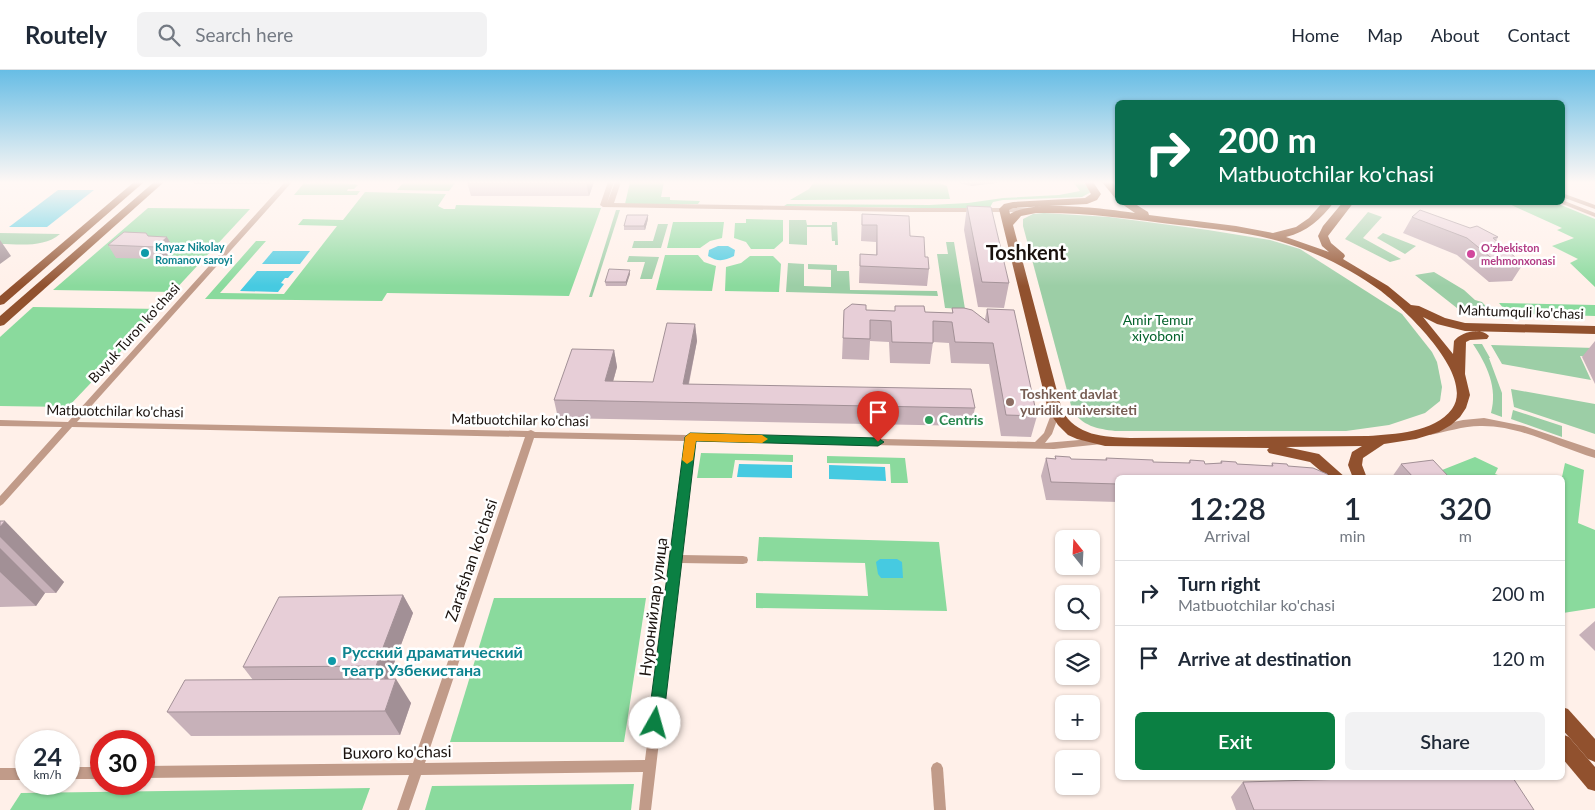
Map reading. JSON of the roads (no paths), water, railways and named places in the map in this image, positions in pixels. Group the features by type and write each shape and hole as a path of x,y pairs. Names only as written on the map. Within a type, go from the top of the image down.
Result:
{"main road":[{"path":"0,302 100,217"},
{"path":"0,322 121,217"},
{"path":"1006,217 1056,412 1063,423 1072,431 1087,437 1106,441 1201,443 1318,442 1386,439 1415,434 1439,426 1450,420 1460,407 1463,393 1452,362 1438,341 1413,313 1390,293 1332,250 1324,241 1324,232 1337,217"},
{"path":"1008,225 1014,217"},
{"path":"1138,217 1252,232 1286,239 1318,251 1354,270 1390,293"},
{"path":"1162,217 1223,228"},
{"path":"1252,232 1294,233 1309,224 1316,217"},
{"name":"Mahtumquli ko'chasi","path":"1390,293 1432,318 1459,326 1595,330"},
{"name":"Mahtumquli ko'chasi","path":"1459,378 1459,343 1467,336 1595,338"},
{"path":"1359,475 1354,465 1357,455 1367,447 1386,439"},
{"path":"1201,443 1264,448 1303,455 1320,462 1335,475"},
{"path":"1565,718 1595,753"},
{"path":"1565,747 1595,782"}],"street":[{"name":"Buyuk Turon ko'chasi","path":"0,502 258,217"},
{"path":"1038,446 1048,434 1056,412"},
{"name":"Matbuotchilar ko'chasi","path":"0,422 1038,446 1106,441"},
{"path":"1415,434 1476,422 1492,422 1520,429 1595,454"},
{"name":"Zarafshan ko'chasi","path":"403,810 531,434"},
{"name":"Нуронийлар улица","path":"645,810 690,437"},
{"path":"675,559 743,560"},
{"name":"Buxoro ko'chasi","path":"155,772 650,766"},
{"path":"937,768 940,810"},
{"path":"0,774 15,774"}],"water":[{"path":"23,217 60,217 47,227 9,227"},
{"path":"718,246 728,246 735,250 734,256 721,260 708,256 709,250"},
{"path":"273,251 310,251 300,264 262,264"},
{"path":"257,271 294,271 281,283 284,284 278,292 240,291"},
{"path":"739,464 792,465 792,478 737,477"},
{"path":"829,465 885,467 886,481 829,479"},
{"path":"880,559 897,559 902,562 903,578 881,578 878,574 876,562"}],"place":[{"name":"Knyaz Nikolay Romanov saroyi","path":"145,253"},
{"name":"O'zbekiston mehmonxonasi","path":"1471,254"},
{"name":"Toshkent davlat yuridik universiteti","path":"1010,402"},
{"name":"Centris","path":"929,420"},
{"name":"Русский драматический театр Узбекистана","path":"332,661"}],"district":[{"name":"Toshkent","path":"1026,253"}],"park label":[{"name":"Amir Temur xiyoboni","path":"1158,328"}]}
